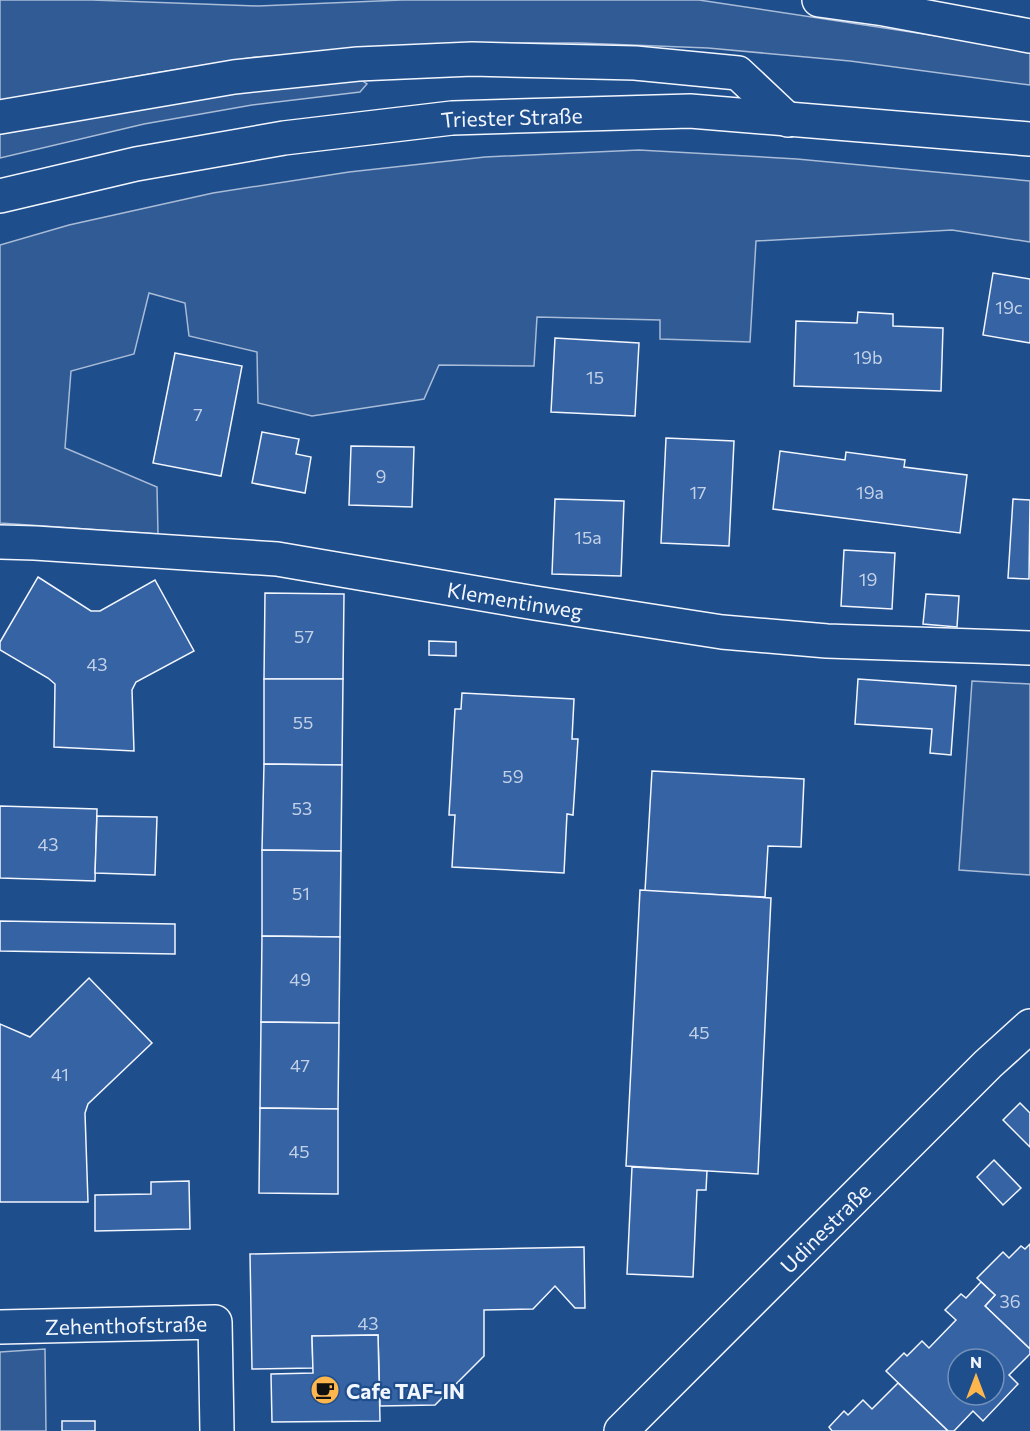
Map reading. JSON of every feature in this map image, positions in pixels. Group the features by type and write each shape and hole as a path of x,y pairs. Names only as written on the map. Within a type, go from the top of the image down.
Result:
{"street":[{"path":"819,0 884,9 1030,36"},
{"path":"0,117 234,77 358,64 472,59 635,63 738,73 788,120"},
{"name":"Triester Straße","path":"0,196 136,164 284,138 452,118 690,111 1030,139"},
{"name":"Klementinweg","path":"0,542 277,560 722,632 827,641 1030,648"},
{"name":"Udinestraße","path":"621,1431 1030,1026"},
{"name":"Zehenthofstraße","path":"0,1327 215,1322 217,1431"}],"shaded area":[{"path":"0,0 92,0 258,6 402,0 699,0 1030,50 1030,85 850,61 708,48 580,43 456,43 255,57 0,101"},
{"path":"357,77 367,84 360,92 252,105 144,124 0,158 0,134 247,91"},
{"path":"639,150 797,159 1030,181 1030,242 952,230 756,241 750,342 660,339 660,320 537,317 534,366 439,365 424,399 312,416 258,403 257,352 189,336 185,303 149,293 134,354 71,371 65,448 157,487 158,534 0,523 0,245 69,225 213,193 349,172 485,157"},
{"path":"972,681 1030,684 1030,875 959,870"},
{"path":"45,1349 46,1431 0,1431 0,1352"}],"building":[{"path":"993,273 1030,279 1030,343 983,335"},
{"path":"858,312 893,314 893,326 943,328 941,391 794,386 796,321 857,323"},
{"path":"555,338 639,343 635,416 551,412"},
{"path":"175,353 242,366 221,476 153,463"},
{"path":"262,432 299,439 296,454 311,457 305,493 252,483"},
{"path":"666,438 734,441 729,546 661,543"},
{"path":"351,446 414,447 412,507 349,505"},
{"path":"780,451 845,460 846,452 905,460 904,467 967,475 960,533 773,509"},
{"path":"555,499 624,501 621,576 552,574"},
{"path":"1013,499 1030,500 1029,579 1008,578"},
{"path":"844,550 895,553 892,609 841,606"},
{"path":"38,577 91,611 100,611 155,580 194,651 136,682 132,690 134,751 54,747 55,684 0,650 0,642"},
{"path":"265,593 344,594 343,679 264,679"},
{"path":"926,594 959,596 957,627 923,624"},
{"path":"429,641 456,642 456,656 429,655"},
{"path":"264,679 343,679 342,765 264,764"},
{"path":"858,679 956,686 951,755 930,753 932,729 855,724"},
{"path":"462,693 574,699 572,739 578,739 573,815 567,814 564,873 452,867 455,815 449,815 455,709 461,709"},
{"path":"264,764 342,765 341,851 262,850"},
{"path":"652,771 804,779 801,847 768,846 765,897 645,891"},
{"path":"0,806 97,809 95,881 0,878"},
{"path":"97,816 157,817 155,875 95,873"},
{"path":"262,850 341,851 340,937 262,936"},
{"path":"640,890 771,898 758,1174 626,1166"},
{"path":"0,921 175,924 175,954 0,951"},
{"path":"262,936 340,937 339,1023 261,1022"},
{"path":"89,978 152,1043 88,1104 85,1113 88,1202 0,1202 0,1024 30,1037"},
{"path":"261,1022 339,1023 338,1109 260,1108"},
{"path":"1020,1103 1030,1113 1030,1147 1003,1120"},
{"path":"260,1108 338,1109 338,1194 259,1193"},
{"path":"994,1160 1021,1188 1003,1205 977,1177"},
{"path":"632,1167 707,1171 706,1190 697,1190 693,1277 627,1274"},
{"path":"189,1181 190,1229 95,1231 95,1195 151,1194 151,1182"},
{"path":"1030,1244 1030,1349 985,1306 995,1295 977,1278 1003,1252 1009,1258 1021,1246 1025,1249"},
{"path":"584,1247 585,1308 575,1308 555,1286 533,1309 484,1310 484,1356 435,1405 380,1406 378,1335 312,1336 313,1368 252,1369 250,1254"},
{"path":"981,1282 995,1295 985,1306 1030,1349 1030,1354 1009,1375 1018,1384 1006,1397 1006,1347 946,1347 946,1407 996,1407 983,1421 973,1411 954,1431 948,1431 886,1371 904,1353 907,1356 922,1341 929,1348 956,1320 945,1310 961,1294 966,1298"},
{"name":"Cafe TAF-IN","path":"378,1335 380,1421 272,1422 271,1374 313,1373 312,1336"},
{"path":"898,1383 948,1431 832,1431 829,1427 844,1411 848,1415 863,1400 872,1409"},
{"path":"62,1421 95,1421 95,1431 62,1431"}],"place":[{"name":"Cafe TAF-IN","path":"325,1390"}]}
